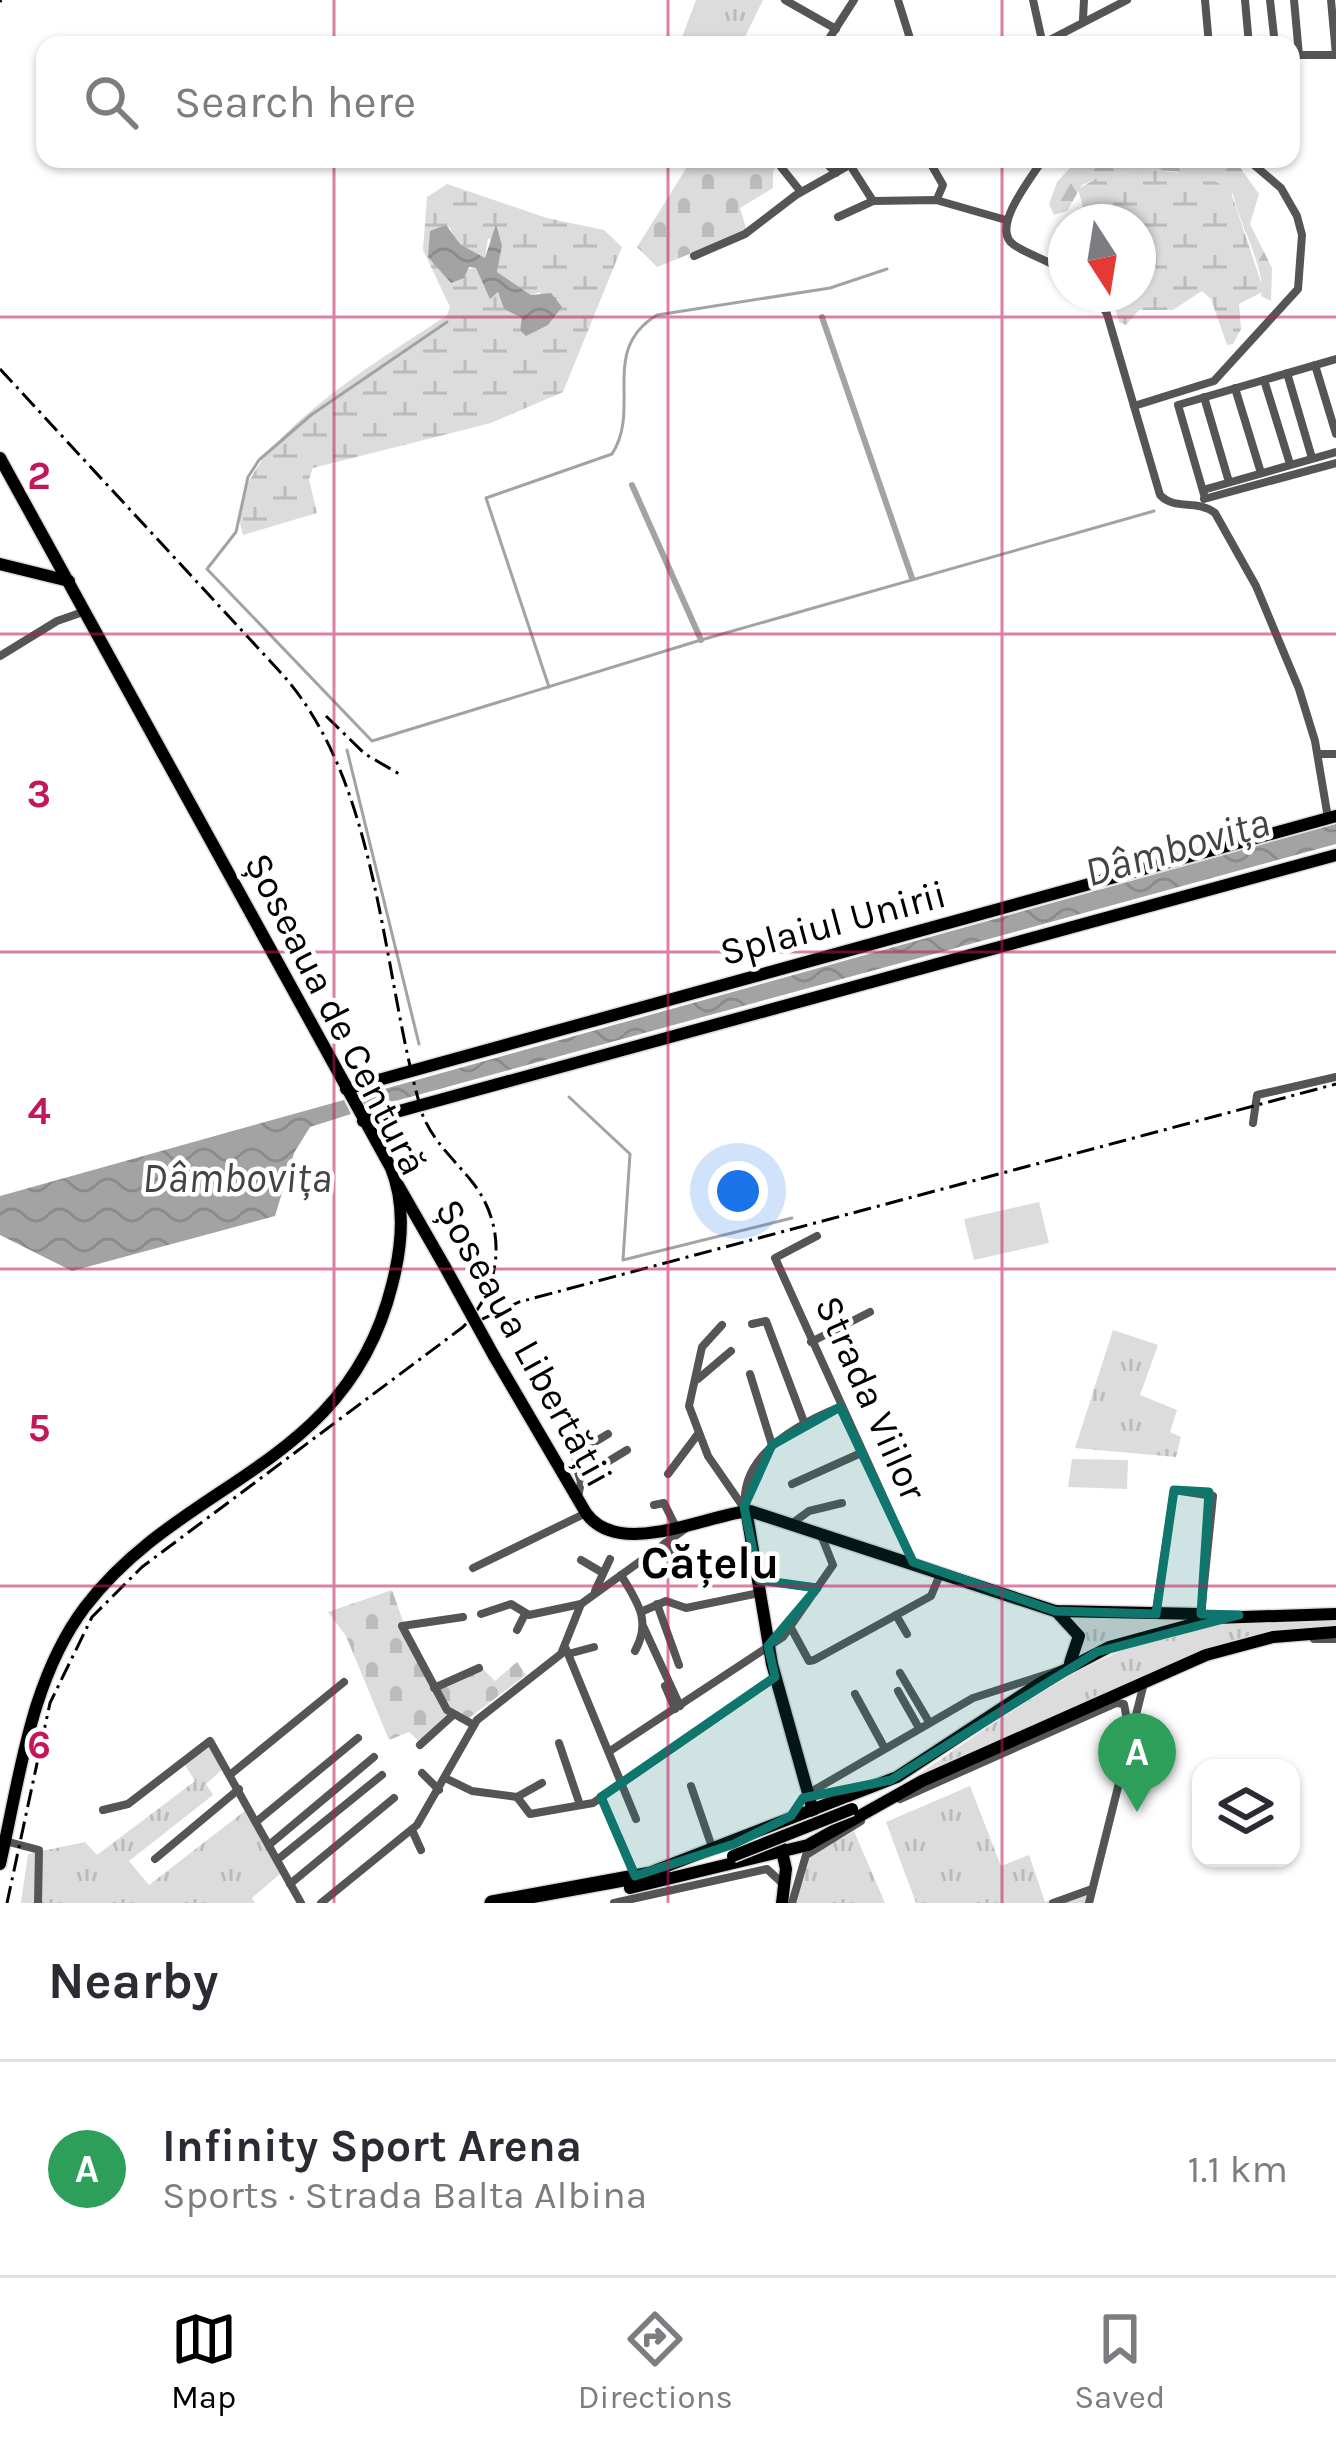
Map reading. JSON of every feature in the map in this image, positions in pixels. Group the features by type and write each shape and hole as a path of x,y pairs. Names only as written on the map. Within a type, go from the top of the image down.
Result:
{"highway":[{"path":"552,1903 638,1887 663,1875"},
{"path":"491,1903 663,1875"}],"main road":[{"name":"Șoseaua de Centură","path":"0,458 396,1182 401,1225 383,1318 344,1390 295,1439 121,1569 70,1629 39,1698 0,1864"},
{"path":"0,565 69,581"},
{"name":"Splaiul Unirii","path":"348,1094 1332,817"},
{"name":"Splaiul Unirii","path":"360,1116 384,1115 1336,855"},
{"path":"372,1137 373,1122 384,1115"},
{"name":"Șoseaua Libertății","path":"396,1182 577,1499 586,1513 614,1534 745,1510 794,1522 1055,1611 1239,1615"},
{"path":"399,1199 419,1221"},
{"path":"401,1225 406,1218 419,1221"},
{"path":"745,1510 768,1646 818,1827"},
{"path":"1055,1611 1079,1636 1077,1652 1064,1669"},
{"path":"663,1875 729,1858 767,1862 803,1846 1064,1669 1160,1630 1239,1615 1336,1614"},
{"path":"613,1884 638,1887 729,1858 1145,1681 1265,1639 1336,1635"},
{"path":"806,1795 855,1808"},
{"path":"786,1900 779,1826 806,1795"},
{"path":"791,1816 806,1795"},
{"path":"638,1887 791,1816 808,1815 818,1827"},
{"path":"786,1900 803,1846 818,1827"}],"street":[{"path":"785,0 836,29"},
{"path":"898,0 909,36"},
{"path":"1033,0 1040,36"},
{"path":"1083,19 1084,0"},
{"path":"1205,0 1208,36"},
{"path":"1245,0 1248,36"},
{"path":"1270,0 1274,36"},
{"path":"1294,0 1295,36"},
{"path":"1300,55 1336,55 1331,0"},
{"path":"1055,36 1121,1"},
{"path":"831,36 849,2"},
{"path":"783,168 801,192"},
{"path":"831,168 836,173"},
{"path":"694,256 746,235 801,192 845,168"},
{"path":"852,168 873,201"},
{"path":"933,168 944,189 936,200"},
{"path":"1038,168 1006,220 1009,242 1048,263"},
{"path":"1134,406 1218,378 1298,290 1302,235 1297,216 1281,188 1258,168"},
{"path":"838,217 873,201 936,200 1006,220"},
{"path":"1102,312 1160,495 1170,503 1192,505 1336,452"},
{"path":"1332,817 1318,754 1275,627 1209,497 1178,405 1336,359"},
{"path":"1316,365 1336,434"},
{"path":"1287,373 1313,458"},
{"path":"1264,380 1293,467"},
{"path":"1235,388 1261,473"},
{"path":"1204,397 1229,482"},
{"path":"1209,497 1229,482 1261,473 1336,463"},
{"path":"1209,497 1217,515"},
{"path":"0,656 56,621 86,611"},
{"path":"1318,754 1336,754"},
{"path":"1253,1123 1252,1102 1259,1094 1336,1077"},
{"name":"Strada Viilor","path":"817,1236 775,1258 913,1562"},
{"path":"812,1342 870,1312"},
{"path":"752,1324 766,1322 804,1422"},
{"path":"722,1325 702,1347 689,1403 698,1434 745,1510"},
{"path":"698,1379 731,1352"},
{"path":"750,1374 772,1445"},
{"path":"745,1510 747,1487 772,1445 804,1422 840,1407"},
{"path":"577,1499 581,1478 574,1465 580,1451 608,1434"},
{"path":"668,1474 698,1434"},
{"path":"581,1478 627,1450"},
{"path":"792,1484 861,1453"},
{"path":"1156,1614 1174,1490 1213,1494 1201,1614"},
{"path":"794,1522 808,1511 842,1502"},
{"name":"Șoseaua Libertății","path":"654,1505 664,1503 682,1524"},
{"path":"473,1568 586,1513"},
{"path":"481,1614 511,1604 525,1614 581,1604 665,1543 682,1524"},
{"path":"610,1751 791,1628 834,1561 818,1530"},
{"path":"665,1543 683,1570"},
{"path":"595,1594 610,1559"},
{"path":"581,1560 602,1574"},
{"path":"809,1661 933,1594 941,1572"},
{"path":"621,1575 643,1611 644,1628 678,1708"},
{"path":"643,1611 666,1601 686,1609 759,1586 817,1588"},
{"path":"581,1604 566,1651 636,1819"},
{"path":"657,1604 679,1665"},
{"path":"517,1630 525,1614"},
{"path":"896,1616 907,1634"},
{"path":"464,1617 402,1626 453,1715 475,1725"},
{"path":"635,1651 644,1628"},
{"path":"791,1628 817,1676"},
{"path":"321,1903 412,1830 475,1725 566,1651 594,1647"},
{"path":"434,1688 479,1668"},
{"path":"806,1795 1000,1686 1064,1669"},
{"path":"900,1673 929,1722"},
{"path":"517,1796 530,1814 601,1797 776,1677"},
{"path":"1089,1903 1145,1681"},
{"path":"231,1774 344,1682"},
{"path":"664,1686 678,1708"},
{"path":"898,1691 919,1728"},
{"path":"854,1694 884,1748"},
{"path":"1085,1708 1123,1698 1135,1719"},
{"path":"786,1900 806,1855 855,1808 1115,1704 1124,1704 1127,1720 1135,1719"},
{"path":"420,1745 453,1715"},
{"path":"256,1822 358,1738"},
{"path":"103,1810 128,1804 210,1741 301,1903"},
{"path":"560,1743 580,1805"},
{"path":"269,1845 374,1757"},
{"path":"422,1773 439,1790"},
{"path":"277,1860 382,1775"},
{"path":"446,1778 472,1791 517,1796 542,1783"},
{"path":"691,1786 714,1852"},
{"path":"154,1858 239,1789"},
{"path":"601,1797 638,1887"},
{"path":"290,1884 394,1798"},
{"path":"412,1830 421,1850"},
{"path":"5,1841 39,1850 38,1903"},
{"path":"614,1903 638,1887 720,1876 779,1857"},
{"path":"1053,1903 1093,1888"}],"highlighted area":[{"path":"840,1407 913,1562 1055,1611 1156,1614 1174,1490 1209,1492 1201,1614 1239,1615 1097,1652 891,1780 803,1798 791,1816 734,1844 635,1876 601,1797 775,1677 768,1646 817,1588 759,1580 744,1507 772,1445"}],"green space":[{"path":"696,0 763,0 745,36 682,36"},
{"path":"686,168 775,168 773,188 740,208 747,231 657,267 637,247"},
{"path":"1070,168 1240,168 1259,194 1250,224 1272,268 1271,301 1261,296 1260,274 1233,194 1215,184 1178,172 1140,170 1082,185 1071,204 1049,204 1057,182"},
{"path":"1142,169 1202,175 1230,189 1264,291 1239,304 1241,329 1233,344 1227,345 1211,299 1202,291 1173,310 1156,310 1156,204 1082,204 1078,189 1101,176"},
{"path":"447,184 547,218 604,230 622,247 563,392 491,423 313,468 309,479 317,513 243,535 241,504 255,472 280,440 350,381 447,315 450,307 423,250 427,197","holes":["449,226 459,242 485,258 488,238 502,246 497,272 531,295 540,292 548,325 520,330 522,318 504,309 498,292 494,295 476,268 443,272"]},
{"path":"1116,312 1137,312 1126,325 1119,322"},
{"path":"1039,1202 1049,1243 974,1260 964,1219"},
{"path":"1113,1330 1158,1345 1140,1395 1177,1410 1170,1432 1181,1437 1176,1457 1075,1448"},
{"path":"1072,1459 1128,1460 1127,1489 1068,1487"},
{"path":"392,1590 403,1621 399,1624 450,1717 423,1745 409,1732 389,1740 346,1636 328,1612"},
{"path":"1067,1616 1207,1616 1079,1658"},
{"path":"1336,1618 1336,1628 1259,1635 1200,1653 913,1778 1023,1704 1138,1644 1225,1621"},
{"path":"517,1662 526,1675 469,1718 451,1708 438,1688 482,1668 495,1681"},
{"path":"209,1746 223,1769 206,1784 213,1795 129,1861 149,1885 246,1810 281,1873 252,1898 255,1903 21,1903 28,1854 85,1842 97,1855 195,1781 185,1765"},
{"path":"970,1786 1001,1866 1029,1855 1045,1902 1090,1886 1085,1903 916,1903 886,1822"},
{"path":"854,1831 885,1903 794,1903 807,1858"}],"water":[{"path":"496,224 502,246 497,272 531,295 551,293 562,307 548,325 526,336 520,330 522,318 504,309 498,292 490,299 476,268 469,267 464,278 451,283 428,257 430,231 446,225 461,245 485,258"},
{"path":"1336,824 1336,844 366,1109 359,1096"},
{"name":"Dâmbovița","path":"344,1100 351,1114 310,1127 294,1153 275,1216 72,1271 0,1235 0,1196"}],"waterway":[{"path":"549,687 486,498 612,454 624,418 630,345 657,315 830,288 887,269"},
{"path":"822,317 912,578"},
{"path":"447,322 311,415 259,460 248,477 236,532 207,569 372,741 701,640 1154,511"},
{"path":"632,485 701,640"},
{"path":"347,750 419,1044"},
{"path":"569,1097 630,1154 623,1260 792,1218"}],"railway":[{"path":"0,369 283,675 316,721 360,827 423,1116 484,1201 496,1238 493,1276 463,1327 142,1567 92,1617 50,1703 7,1903"},
{"path":"326,716 365,754 401,775"},
{"path":"474,1323 519,1302 1336,1084"}],"place":[{"name":"Infinity Sport Arena","path":"1137,1812"}],"district":[{"name":"Cățelu","path":"710,1563"}]}
